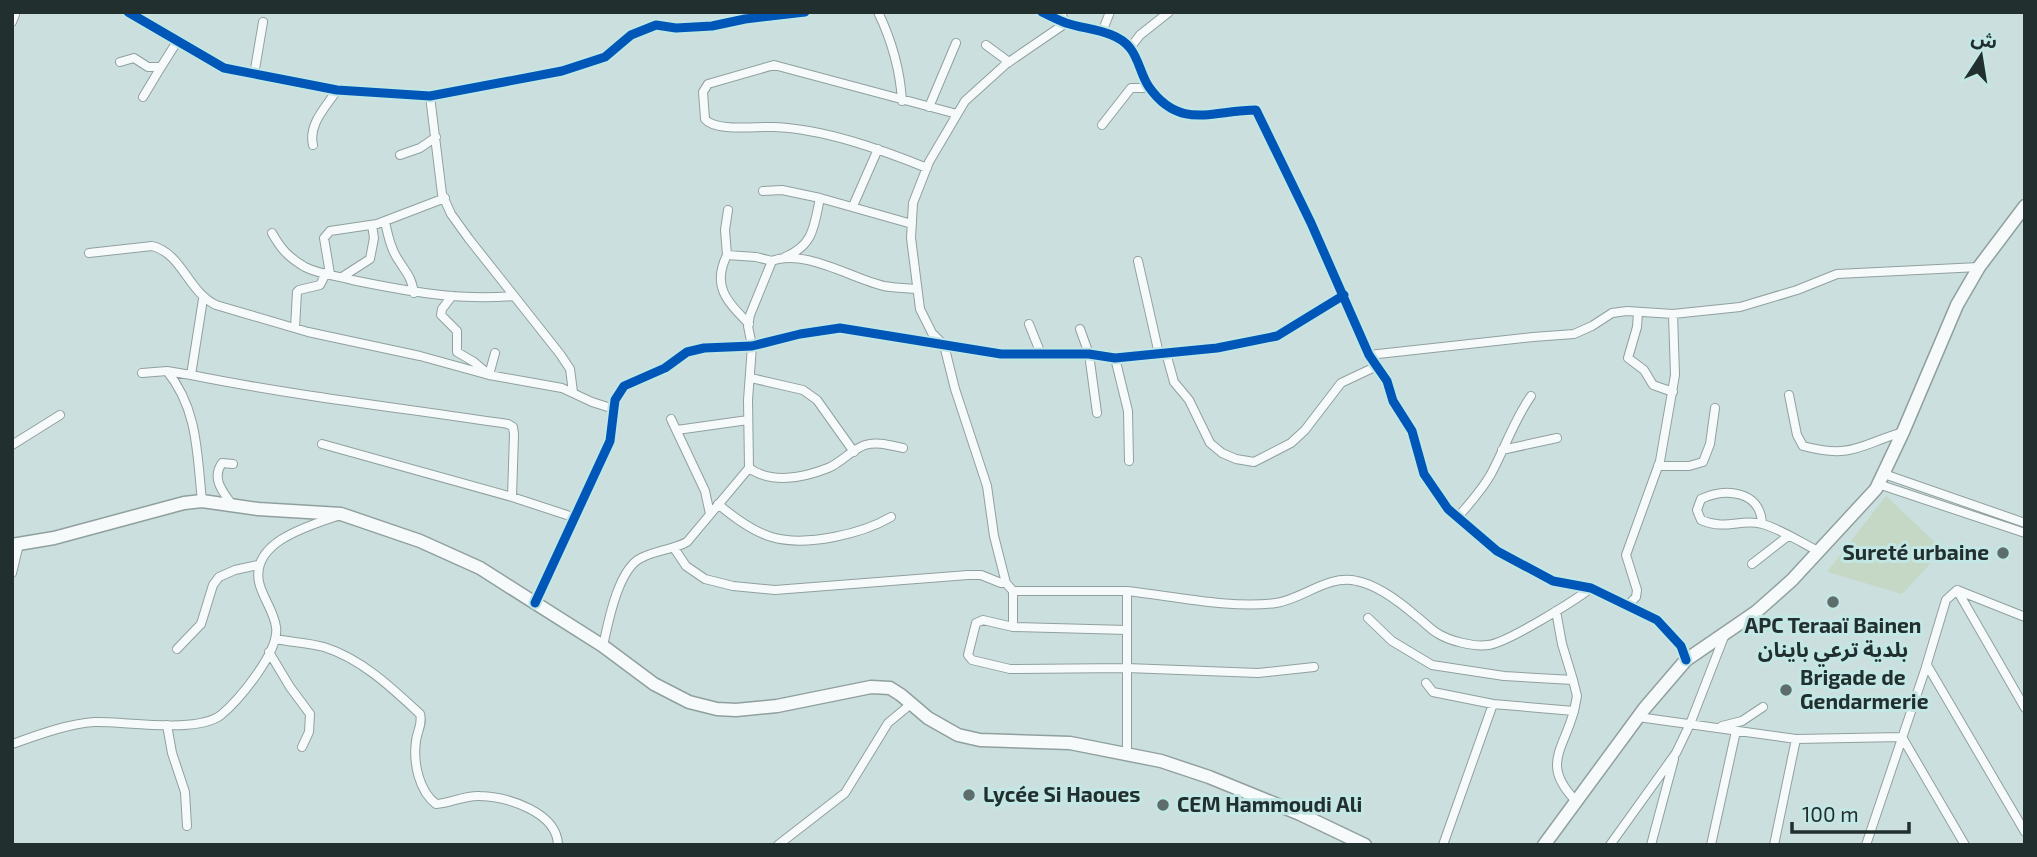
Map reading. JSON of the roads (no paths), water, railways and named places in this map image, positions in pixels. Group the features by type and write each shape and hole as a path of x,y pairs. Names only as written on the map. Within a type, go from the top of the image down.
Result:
{"main road":[{"path":"1544,845 1638,717 1686,660 1756,612 1792,580 1881,479 1956,305 1979,267 2025,206"},
{"path":"16,545 54,538 184,503 202,501 341,514 420,541 481,568 603,646 654,684 689,702 717,709 777,706 871,687 890,688 928,718 958,735 980,740 1070,743 1161,761 1209,777 1300,814 1365,845"}],"street":[{"path":"12,22 16,12"},
{"path":"128,12 224,68 337,90 430,96 562,71 606,57 631,35 656,25 676,28 712,26 744,19 805,12"},
{"path":"142,21 148,12"},
{"path":"878,12 890,37 899,68 902,100"},
{"path":"1042,12 1066,23 1113,35 1130,48 1150,88 1173,110 1198,117 1238,110 1256,110 1344,295 1369,355 1387,381 1393,401 1412,431 1424,474 1448,509 1497,551 1553,581 1591,588 1657,620 1681,646 1686,660"},
{"path":"1060,12 1066,23"},
{"path":"1102,32 1110,12"},
{"path":"1130,48 1140,35 1169,12"},
{"path":"254,75 263,22"},
{"path":"1013,627 1013,591 1006,583 994,536 987,486 955,389 944,345 932,333 919,309 911,238 913,203 927,167 965,100 1009,62 1066,23"},
{"path":"143,97 178,40"},
{"path":"929,107 956,43"},
{"path":"986,45 1009,62"},
{"path":"120,62 131,58 148,67 162,67"},
{"path":"927,167 878,149 786,127 716,127 705,120 703,92 708,84 774,65 957,114"},
{"path":"1102,125 1131,88 1150,88"},
{"path":"313,145 311,136 314,124 337,90"},
{"path":"430,96 444,198 451,214 560,354 570,369 573,392"},
{"path":"400,155 420,148 436,137"},
{"path":"853,206 878,149"},
{"path":"763,191 782,190 820,198 912,224"},
{"path":"295,328 297,292 320,285 328,274 324,239 330,231 385,222 444,198"},
{"path":"727,255 772,261 800,250 808,242 820,198"},
{"path":"728,210 725,230 727,255 721,271 721,284 727,302 749,324"},
{"path":"385,222 398,261 411,277 414,293"},
{"path":"342,277 370,259 374,238 372,225"},
{"path":"272,233 283,252 307,268 328,274 414,293 514,296"},
{"path":"89,253 152,246 160,248 177,263 203,299 216,305 295,328 420,356 489,375 562,388 614,410"},
{"path":"783,258 822,265 885,286 917,289"},
{"path":"603,646 611,610 626,573 638,559 687,542 749,468 748,400 752,346 749,324 772,261"},
{"path":"1138,261 1163,354 1174,382 1189,400 1210,443 1222,453 1254,462 1291,443 1305,430 1341,383 1377,366"},
{"path":"1369,355 1574,334 1612,313 1673,314 1740,307 1797,290 1837,274 1979,267"},
{"path":"535,603 610,441 615,400 624,386 665,368 687,352 704,348 752,346 800,334 840,328 1001,354 1089,354 1115,358 1163,354 1217,348 1277,336 1344,295"},
{"path":"452,296 442,309 441,316 457,331 457,352 489,375"},
{"path":"191,375 203,299"},
{"path":"1638,312 1637,327 1628,358 1644,370 1653,385 1673,392"},
{"path":"1627,606 1636,597 1637,590 1626,555 1658,466 1673,392 1676,357 1673,314"},
{"path":"1030,324 1041,354"},
{"path":"1080,329 1089,354 1097,413"},
{"path":"489,375 495,353"},
{"path":"1115,358 1128,411 1129,461"},
{"path":"167,371 179,386 189,408 197,439 202,501"},
{"path":"142,373 167,371 330,400 364,402 508,424 513,427 514,434 512,498"},
{"path":"751,378 803,390 817,400 855,452"},
{"path":"1789,394 1797,435 1803,446 1836,452 1855,450 1903,432"},
{"path":"1458,517 1480,492 1521,410 1531,396"},
{"path":"1658,466 1689,466 1703,462 1710,444 1715,408"},
{"path":"12,445 60,415"},
{"path":"671,419 705,491 710,514"},
{"path":"677,430 748,419"},
{"path":"1502,450 1557,438"},
{"path":"322,444 576,519"},
{"path":"749,468 767,477 788,478 828,468 865,445 883,444 904,448"},
{"path":"233,464 222,463 217,480 233,506"},
{"path":"1881,479 2025,523"},
{"path":"1881,479 2025,533"},
{"path":"1762,523 1754,503 1742,494 1731,491 1714,493 1701,499 1697,510 1701,520 1711,524 1726,526 1762,523 1818,551"},
{"path":"718,505 742,524 761,534 785,541 809,541 860,531 891,517"},
{"path":"12,744 44,733 93,722 166,725 204,722 219,716 258,674 275,639 277,628 259,581 258,565 269,548 303,528 341,514"},
{"path":"1752,564 1788,536"},
{"path":"12,573 16,545"},
{"path":"674,548 686,566 705,579 733,586 775,590 968,575 981,575 1006,583"},
{"path":"177,649 201,624 213,585 219,577 258,565"},
{"path":"1013,591 1127,591 1239,604 1278,603 1340,580 1357,581 1394,600 1437,633 1455,640 1486,646 1501,642 1591,588"},
{"path":"1957,590 2025,617"},
{"path":"1866,845 1927,665 1946,600 1957,590"},
{"path":"1957,590 2025,708"},
{"path":"1127,591 1127,753"},
{"path":"1556,611 1577,696 1556,763 1564,789 1576,801"},
{"path":"1368,618 1392,641 1432,665 1504,676 1573,680"},
{"path":"1127,630 1013,627 983,620 976,622 968,658 1010,668 1127,668 1258,673 1314,667"},
{"path":"1610,845 1676,753 1690,724 1724,634"},
{"path":"275,639 322,647 344,655 385,682 420,714 422,719 416,741 420,783 427,797 436,803 480,796 511,802 546,818 555,829 558,845"},
{"path":"269,652 310,714 309,732 302,747"},
{"path":"1927,665 2025,832"},
{"path":"1426,683 1433,692 1493,704 1574,711"},
{"path":"778,845 845,793 888,723 912,703"},
{"path":"1443,845 1493,704"},
{"path":"1715,728 1742,721 1763,707"},
{"path":"1638,717 1796,739 1902,737"},
{"path":"166,725 185,792 187,826"},
{"path":"1711,845 1728,778 1736,731"},
{"path":"1902,737 1965,845"},
{"path":"1774,845 1796,739"},
{"path":"1651,845 1676,753"}],"place":[{"name":"Sureté urbaine","path":"2003,553"},
{"name":"APC Teraaï Bainen بلدية ترعي باينان","path":"1833,602"},
{"name":"Brigade de Gendarmerie","path":"1786,690"},
{"name":"Lycée Si Haoues","path":"969,795"},
{"name":"CEM Hammoudi Ali","path":"1163,805"}]}
